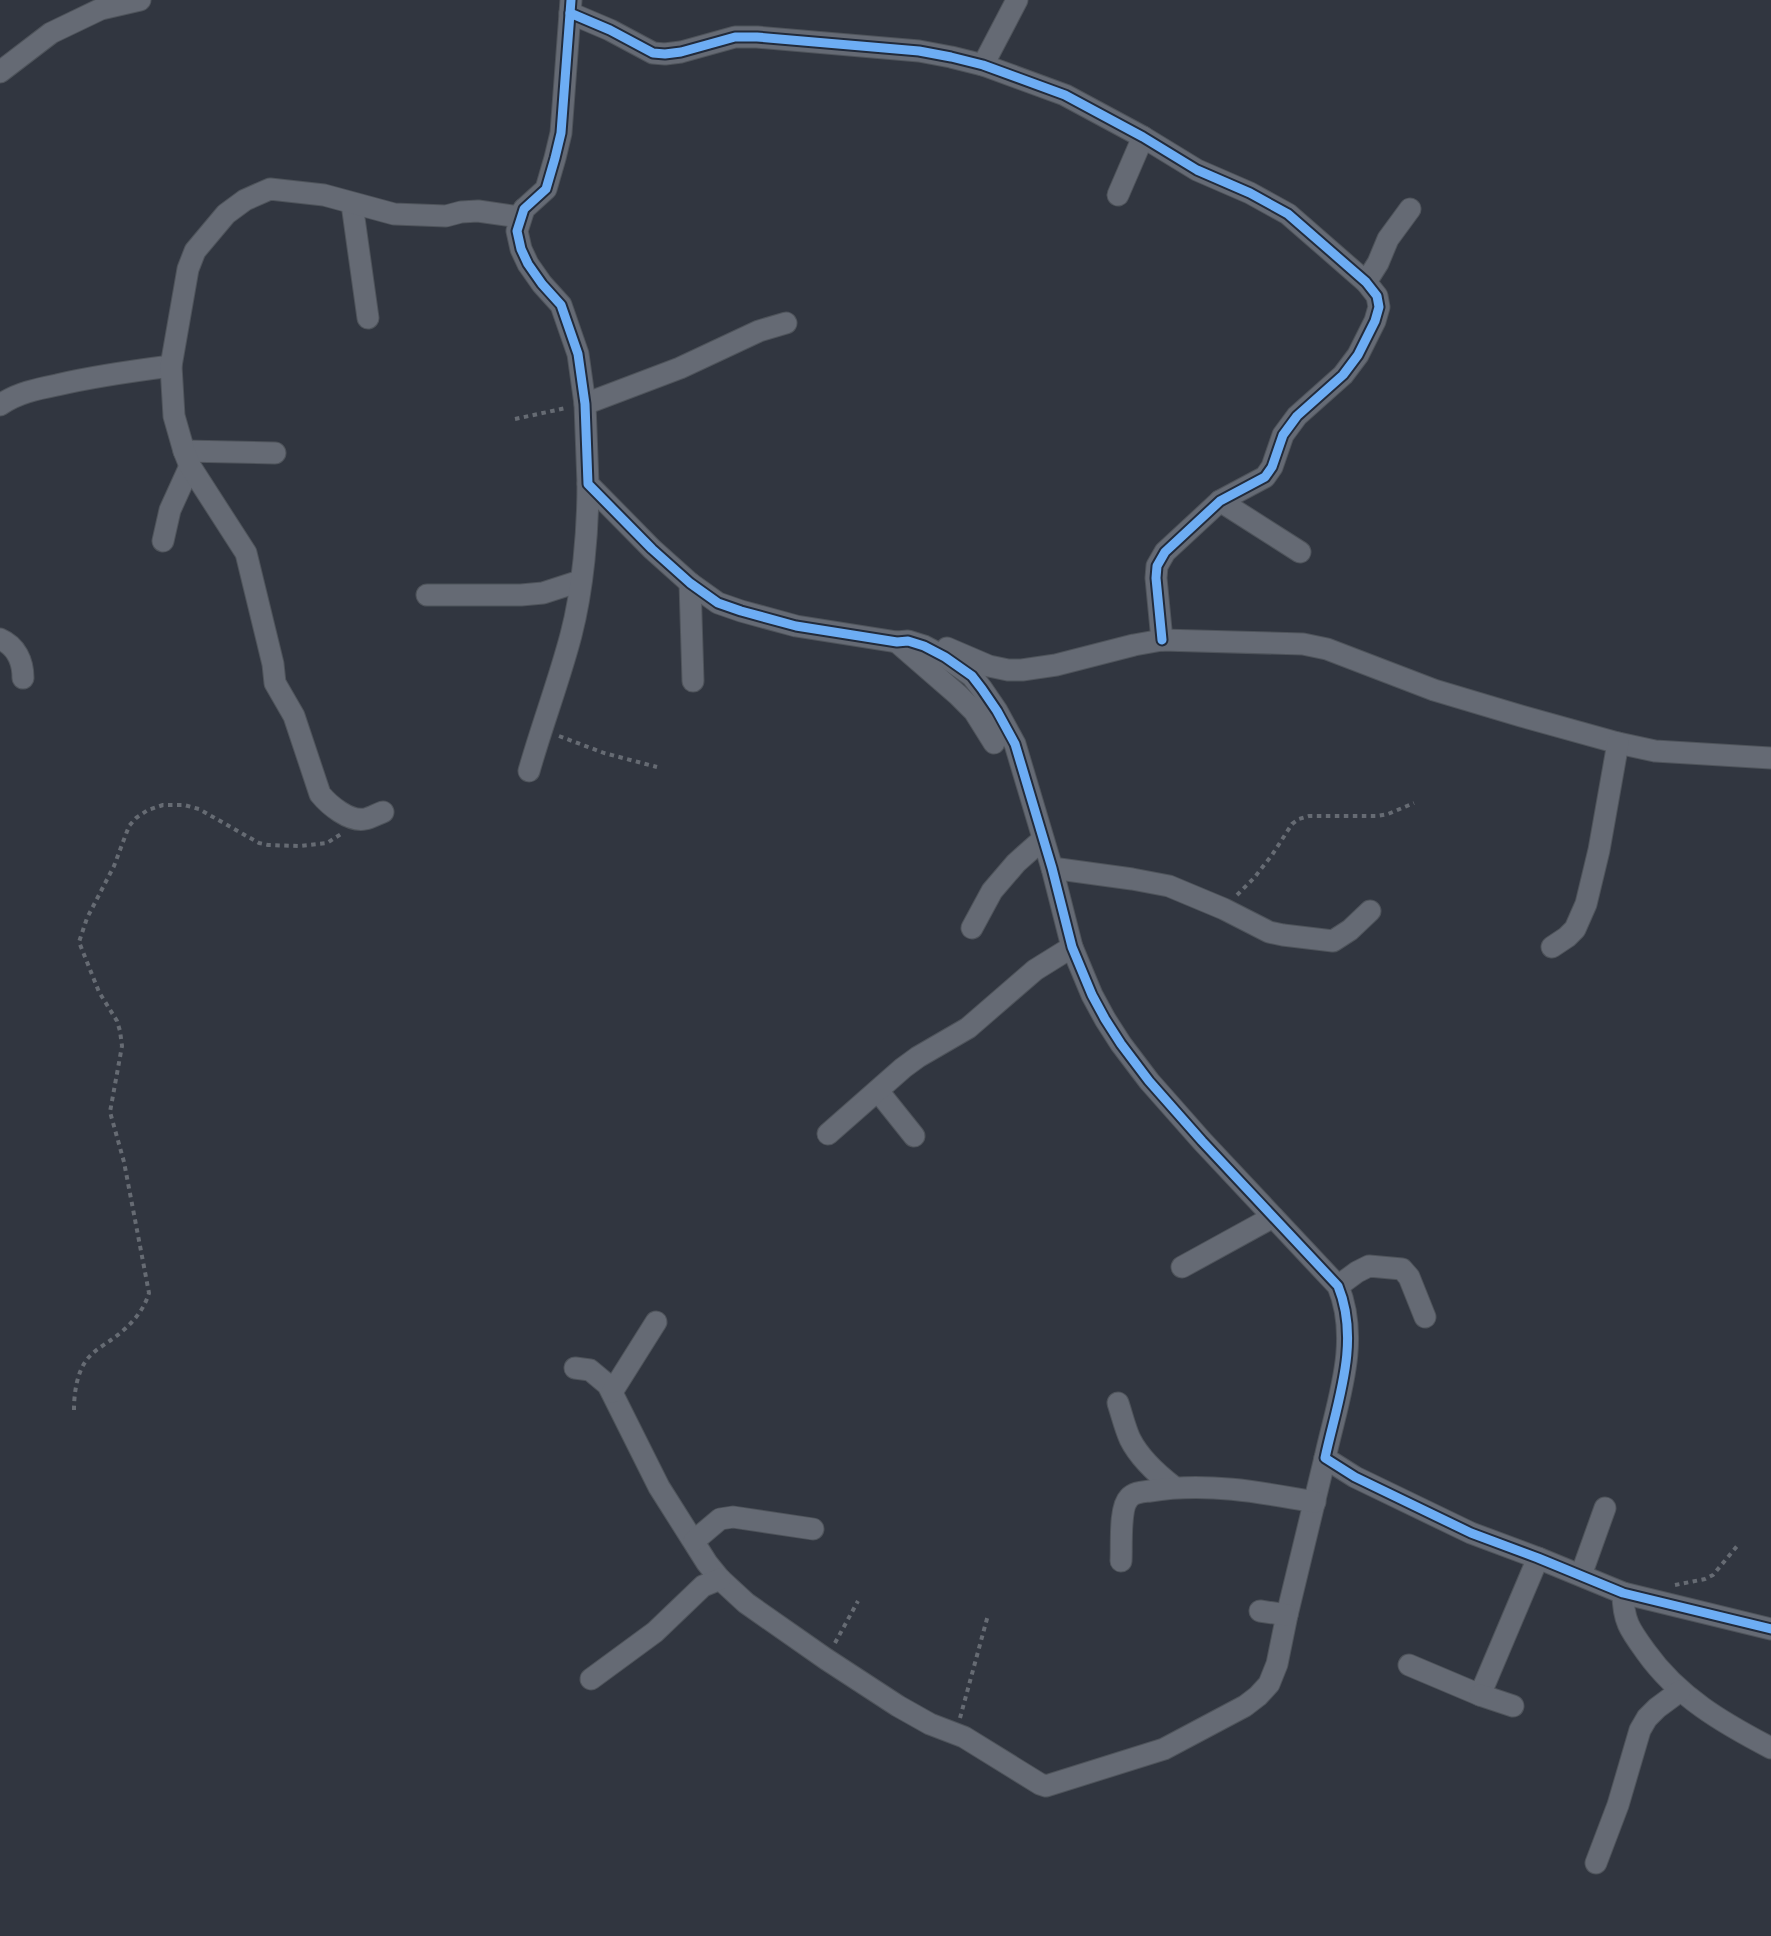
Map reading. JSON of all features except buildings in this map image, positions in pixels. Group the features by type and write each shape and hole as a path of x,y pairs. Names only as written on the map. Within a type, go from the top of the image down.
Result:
{"street":[{"path":"0,72 51,33 101,9 140,0"},
{"path":"983,65 1017,0"},
{"path":"383,812 363,819 351,818 320,794 294,716 275,683 273,664 246,553 187,459 174,416 171,366 188,269 195,251 226,214 245,200 270,189 324,195 394,214 446,216 478,211 519,218 524,209 546,189 555,158 561,133 571,6 653,53 681,52 735,37 919,51 983,65 1065,95 1143,136 1197,170 1250,193 1288,214 1366,282 1377,296 1379,307 1375,321 1358,355 1343,375 1297,416 1283,435 1272,467 1265,477 1220,501 1165,552 1159,561 1156,578 1162,640"},
{"path":"1118,195 1143,136"},
{"path":"352,204 368,318"},
{"path":"524,209 517,231 521,249 542,284 561,305 578,354 585,404 588,484 588,514 572,632 529,771"},
{"path":"1366,282 1378,263 1388,239 1410,209"},
{"path":"585,404 680,368 759,331 786,323"},
{"path":"0,405 10,398 36,390 104,374 171,366"},
{"path":"187,459 275,453"},
{"path":"163,541 170,510 187,459"},
{"path":"575,1368 590,1370 599,1376 612,1392 659,1487 720,1579 746,1603 898,1706 930,1724 956,1733 1040,1785 1046,1786 1164,1749 1245,1706 1269,1684 1277,1664 1315,1502 1349,1342 1345,1302 1338,1286 1149,1081 1121,1044 1092,995 1071,947 1052,868 1015,744 997,711 972,676 945,657 924,646 796,626 718,603 690,583 644,541 588,484"},
{"path":"1220,501 1300,552"},
{"path":"428,595 543,593 580,581"},
{"path":"690,583 693,681"},
{"path":"0,639 13,647 23,667 23,678"},
{"path":"902,642 939,645 988,666 1008,670 1056,665 1162,640 1303,644 1326,649 1434,690 1618,743 1654,751 1771,758"},
{"path":"902,642 974,711 994,743"},
{"path":"1552,947 1568,937 1575,929 1586,904 1599,850 1618,743"},
{"path":"972,928 992,891 1016,863 1043,839"},
{"path":"1052,868 1169,886 1224,909 1269,932 1283,935 1333,941 1350,930 1370,911"},
{"path":"828,1134 918,1057 968,1028 1035,970 1071,947"},
{"path":"878,1091 914,1136"},
{"path":"1182,1267 1273,1217"},
{"path":"1338,1286 1369,1266 1402,1269 1409,1277 1425,1317"},
{"path":"612,1392 656,1322"},
{"path":"1118,1403 1130,1439 1137,1450 1149,1466 1174,1487"},
{"path":"1325,1458 1355,1477 1471,1533 1623,1593 1771,1629"},
{"path":"1121,1561 1124,1506 1135,1494 1174,1487 1198,1487 1256,1492 1315,1502"},
{"path":"1581,1575 1605,1508"},
{"path":"694,1541 720,1519 733,1516 813,1529"},
{"path":"1480,1695 1538,1558"},
{"path":"591,1679 655,1632 703,1586 720,1579"},
{"path":"1623,1593 1625,1619 1659,1670 1680,1691 1711,1715 1771,1748"},
{"path":"1260,1611 1287,1615"},
{"path":"1409,1665 1480,1695 1513,1706"},
{"path":"1596,1863 1618,1805 1640,1730 1657,1708 1680,1691"}],"path":[{"path":"515,419 585,404"},
{"path":"541,730 604,753 657,767"},
{"path":"1224,909 1254,878 1272,855 1287,830 1299,819 1309,816 1377,816 1388,814 1414,802"},
{"path":"74,1410 74,1394 86,1359 122,1332 140,1313 149,1293 124,1162 110,1112 122,1046 120,1031 117,1021 99,992 79,942 87,918 114,866 129,826 148,810 163,805 184,805 208,813 259,843 298,846 327,843 346,829 351,818"},
{"path":"1671,1586 1705,1579 1713,1575 1738,1545"},
{"path":"826,1659 858,1601"},
{"path":"956,1733 987,1615"}],"cycle path":[{"path":"571,0 561,133 546,189 524,209 517,231 521,249 528,264 561,305 578,354 585,404 588,484 652,549 690,583 718,603 796,626 897,642 908,641 924,646 945,657 972,676 982,689 1015,744 1052,868 1072,947 1092,995 1105,1019 1149,1081 1338,1286 1345,1307 1347,1350 1345,1372 1325,1458 1355,1477 1471,1533 1623,1593 1771,1629"},
{"path":"570,13 610,30 653,53 681,52 735,37 757,37 919,51 983,65 1065,95 1143,137 1197,170 1250,193 1288,214 1366,282 1377,296 1379,307 1375,321 1358,355 1343,375 1297,416 1283,435 1272,467 1265,477 1220,501 1165,552 1157,566 1156,578 1162,640"}]}
